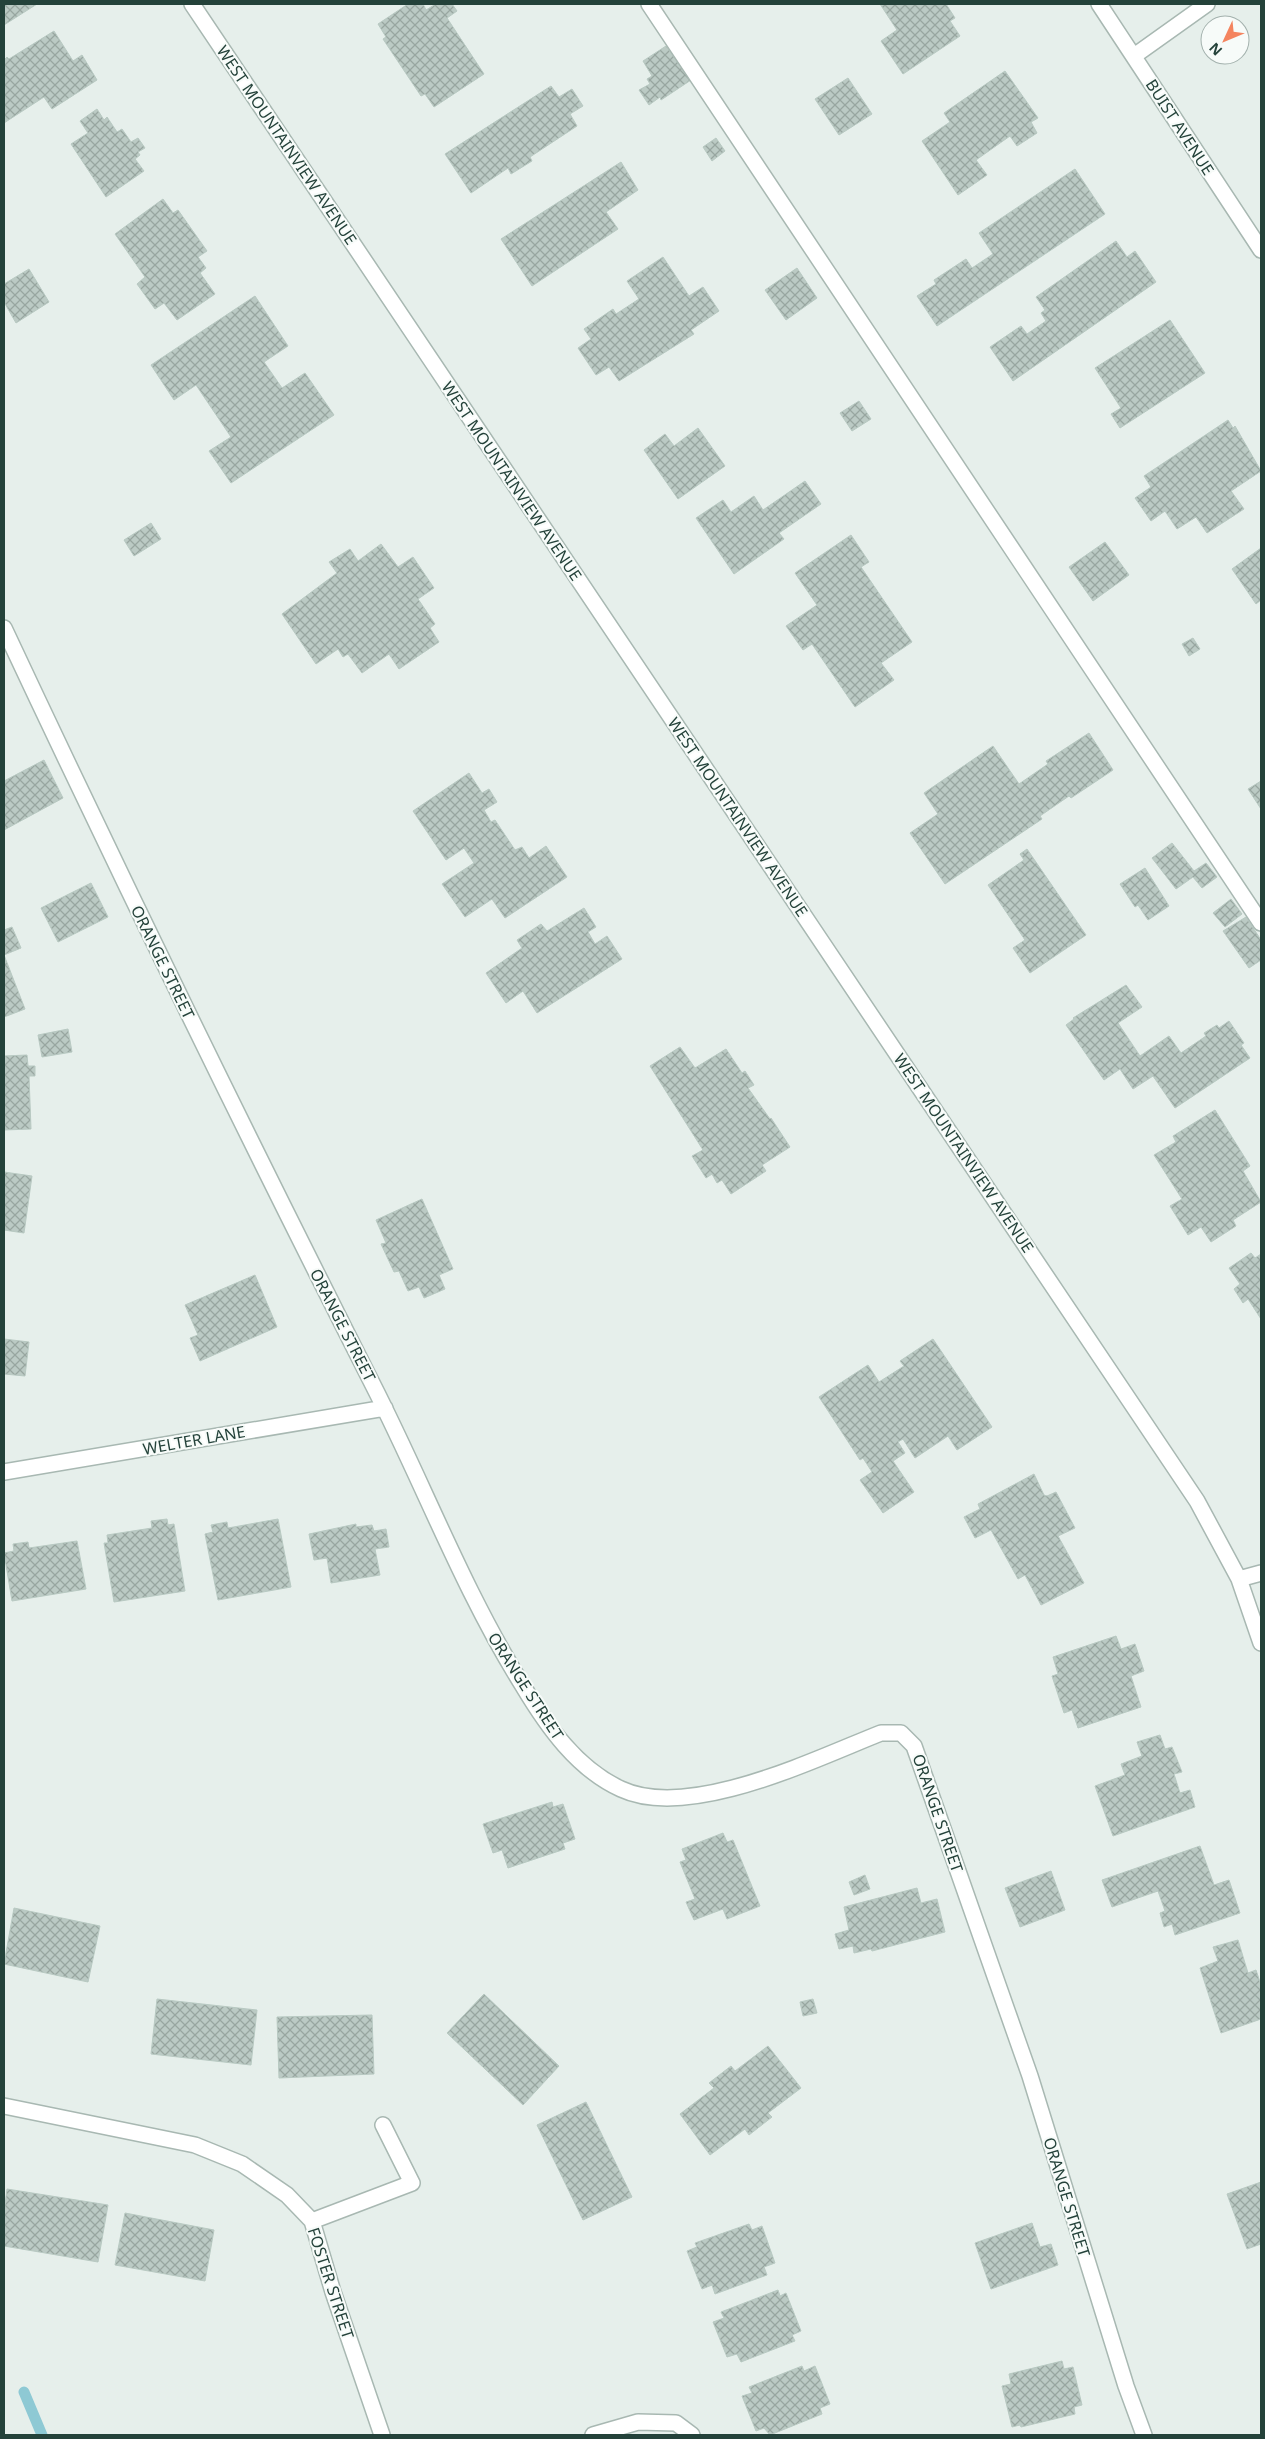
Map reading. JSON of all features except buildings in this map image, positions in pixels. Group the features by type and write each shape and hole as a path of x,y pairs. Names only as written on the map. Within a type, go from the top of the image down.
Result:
{"street":[{"name":"WEST MOUNTAINVIEW AVENUE","path":"192,4 1197,1501 1239,1579 1261,1643"},
{"path":"648,4 1261,923"},
{"name":"BUIST AVENUE","path":"1099,4 1261,250"},
{"path":"1134,56 1207,4"},
{"name":"ORANGE STREET","path":"4,628 234,1109 385,1408 479,1612 524,1688 557,1736 591,1771 624,1790 651,1798 681,1798 754,1782 881,1733 901,1733 914,1746 1030,2076 1126,2386 1144,2435"},
{"name":"WELTER LANE","path":"4,1472 385,1408"},
{"path":"1239,1579 1261,1573"},
{"name":"FOSTER STREET","path":"4,2106 194,2145 242,2164 287,2195 312,2221 333,2292 382,2435"},
{"path":"312,2221 412,2184 383,2124"},
{"path":"593,2435 638,2422 648,2422 676,2423 692,2435"}],"waterway":[{"path":"24,2392 42,2435"}]}
